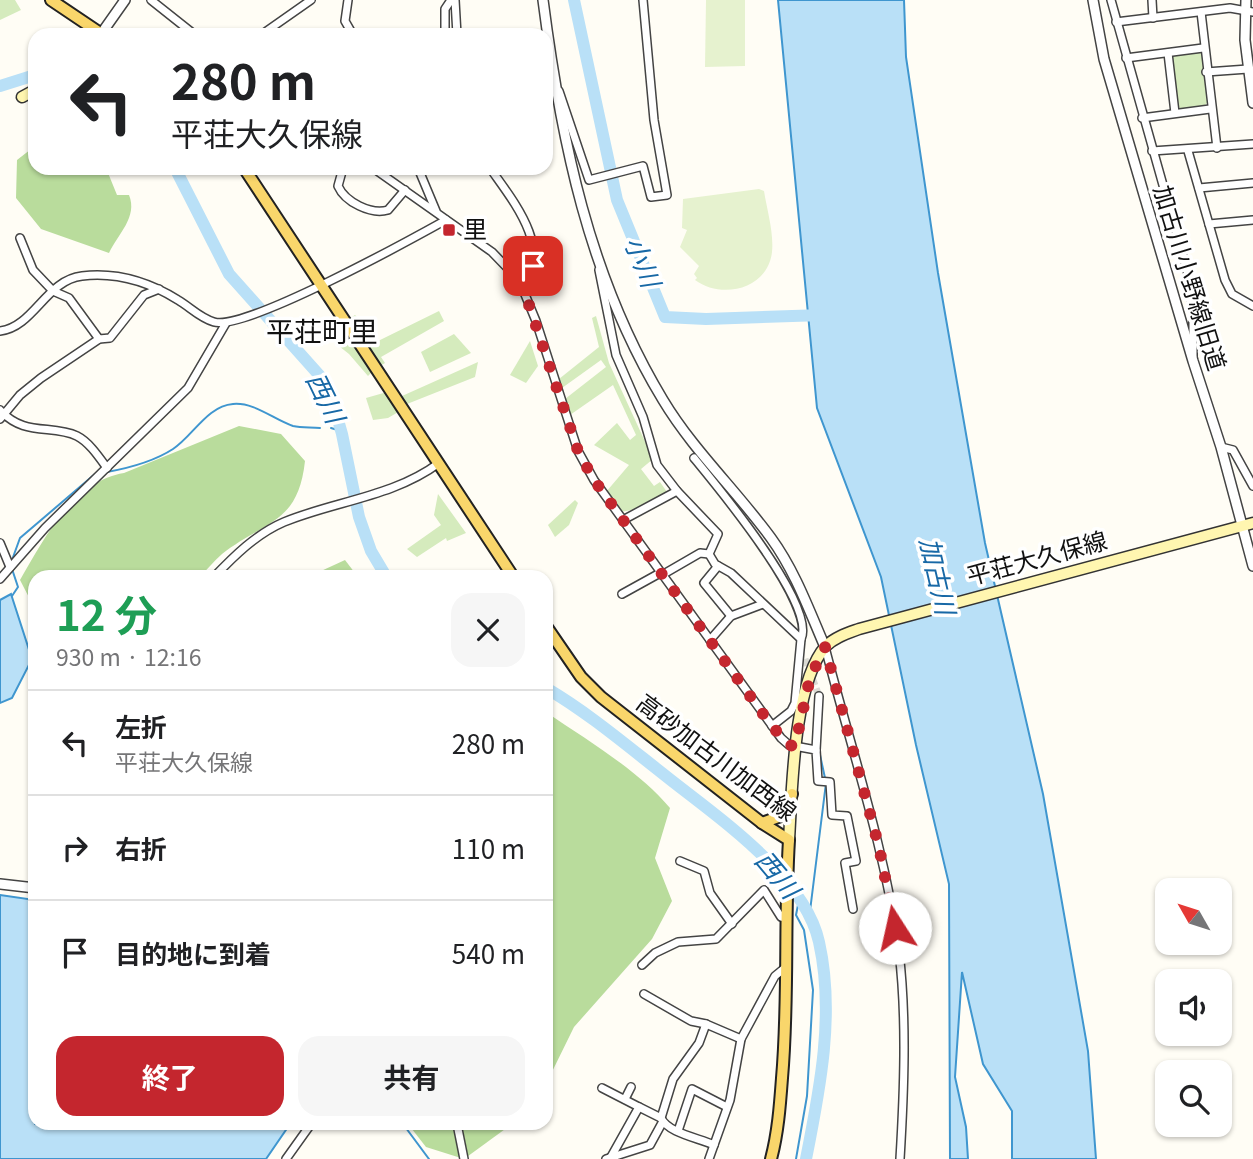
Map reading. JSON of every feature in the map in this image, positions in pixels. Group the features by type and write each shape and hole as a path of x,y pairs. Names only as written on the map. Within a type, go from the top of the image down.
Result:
{"main road":[{"path":"51,0 93,28"},
{"path":"22,97 28,94"},
{"path":"249,175 509,570"},
{"name":"平荘大久保線","path":"827,645 859,629 1253,523"},
{"name":"高砂加古川加西線","path":"553,636 581,677 601,697 762,823 789,840 786,1030 779,1113 771,1159"},
{"path":"789,840 795,746 810,678 827,645"},
{"path":"762,823 781,816 792,794"}],"street":[{"path":"106,28 125,0"},
{"path":"151,0 186,28"},
{"path":"271,28 311,0"},
{"path":"348,0 345,21 348,28"},
{"path":"445,28 445,9 453,0"},
{"path":"453,0 456,28"},
{"path":"542,0 547,28"},
{"path":"557,88 565,101 589,180 643,166 651,197 667,195 654,120 642,0"},
{"name":"加古川小野線旧道","path":"1093,0 1104,59 1193,361 1222,447 1238,527 1253,566"},
{"path":"1111,0 1188,274 1194,328 1193,361"},
{"path":"1152,0 1153,18"},
{"path":"1116,22 1248,7 1248,69 1253,103"},
{"path":"1201,12 1210,109 1217,148"},
{"path":"1126,58 1203,48"},
{"path":"1168,53 1175,113"},
{"path":"553,65 573,173 599,270 623,377 643,417 657,465 677,491 718,534 709,554"},
{"path":"1206,72 1248,69"},
{"path":"1142,118 1210,109"},
{"path":"1152,151 1188,151 1253,144"},
{"path":"1188,151 1232,294 1253,306"},
{"path":"340,175 338,179 340,192 360,206 378,212 388,210 405,190"},
{"path":"383,175 492,251 511,269 523,287 578,451 594,480 785,742 816,750"},
{"path":"421,175 436,212"},
{"path":"494,175 532,237 533,266 531,277 523,287"},
{"path":"1199,188 1253,183"},
{"path":"0,331 19,325 53,291 73,278 100,275 128,278 159,289 203,317 226,323 278,304 446,220"},
{"path":"1209,224 1253,220"},
{"path":"20,238 33,270 53,291 69,298 99,339"},
{"path":"599,270 630,340 662,399 693,444 771,538 796,579 827,645 879,847 899,952 902,1036 900,1159"},
{"path":"107,468 76,435 37,430 1,414 41,378 99,339 110,338 144,295 159,289"},
{"path":"0,579 188,388 226,323"},
{"path":"1222,447 1233,450 1253,486"},
{"path":"694,458 751,529 779,572 803,627 794,703 791,711 772,726"},
{"path":"221,570 238,552 283,522 400,486 439,463"},
{"path":"623,520 677,491"},
{"path":"0,543 10,566"},
{"path":"622,594 700,553 709,554 718,566 731,573 800,642 806,659"},
{"path":"718,566 704,583 731,616"},
{"path":"709,640 731,616 762,604"},
{"path":"819,696 817,781 830,782 831,815 847,816 856,861 845,863 853,909"},
{"path":"680,861 705,872 710,893 732,924"},
{"path":"0,884 28,887"},
{"path":"642,965 655,953 678,943 716,939 765,890 781,917 786,915"},
{"path":"709,1159 727,1107 741,1039 775,976 786,967"},
{"path":"644,993 691,1021 706,1024 741,1039"},
{"path":"609,1158 650,1145 661,1120 673,1079 694,1051 706,1024"},
{"path":"625,1099 631,1087"},
{"path":"602,1088 678,1131 714,1144"},
{"path":"678,1131 692,1089 727,1107"},
{"path":"609,1158 639,1107"},
{"path":"286,1159 307,1130"},
{"path":"458,1130 464,1159"}],"green space":[{"path":"0,0 15,0 21,10 0,20"},
{"path":"706,0 745,0 745,66 705,67"},
{"path":"1198,50 1202,55 1208,102 1204,106 1181,109 1177,106 1171,57 1174,53"},
{"path":"28,151 28,175 109,175 117,195 129,195 129,218 109,253 41,229 16,198 17,160"},
{"path":"759,189 764,191 772,245 769,265 762,275 753,282 730,290 706,286 695,280 697,278 694,274 699,266 680,247 687,230 682,228 683,199"},
{"path":"439,311 444,321 381,357 385,363 380,366 349,319 355,315 370,330 376,347 376,342"},
{"path":"596,316 609,363 653,459 641,469 654,486 660,482 667,492 638,509 620,512 606,492 629,465 594,445 617,423 630,440 636,435 613,385 570,415 565,399 606,367 601,360 562,388 559,379 599,347 592,318"},
{"path":"340,326 372,372 368,376 349,354 325,335"},
{"path":"454,334 471,353 430,372 421,352"},
{"path":"530,341 538,366 526,383 510,375"},
{"path":"478,362 475,377 407,404 402,396"},
{"path":"387,392 400,411 388,418 373,420 366,398"},
{"path":"239,426 281,434 305,461 301,482 287,510 222,554 206,570 28,570 28,595 20,580 62,514 90,487 106,478"},
{"path":"438,494 466,533 447,541 446,538 417,557 407,549 441,525 434,515"},
{"path":"575,500 578,503 569,525 555,537 548,525"},
{"path":"345,560 353,570 323,570"},
{"path":"553,717 627,768 670,808 655,858 672,901 652,939 574,1027 553,1070"},
{"path":"413,1130 504,1130 464,1159 426,1147"}],"water":[{"name":"加古川","path":"778,0 904,0 906,57 938,273 985,543 1043,794 1088,1051 1096,1159 1012,1159 1012,1111 983,1064 962,972 955,1077 966,1127 968,1159 950,1159 949,884 916,745 881,577 817,408"},
{"path":"11,594 28,647 28,667 12,698 0,703 0,600"},
{"path":"0,895 28,899 28,1130 286,1130 266,1159 0,1159"}],"waterway":[{"name":"小川","path":"574,0 617,200 665,317 706,319 823,315"},
{"name":"西川","path":"0,86 28,77"},
{"name":"西川","path":"179,175 229,274 320,376 333,402 342,434 359,517 371,551 382,570"},
{"path":"107,472 141,464 165,454 215,410 233,404 256,408 293,426 320,428"},
{"path":"331,428 341,431"},
{"path":"12,560 20,538 95,474"},
{"path":"12,569 18,587 12,596"},
{"name":"西川","path":"553,692 606,729 731,827 776,870 810,917 819,942 824,969 826,1023 816,1106 806,1159"},
{"path":"820,755 825,778"},
{"path":"809,919 826,783"},
{"path":"796,1159 807,1096 813,990 804,930 796,915 799,900"},
{"path":"407,1130 429,1159"}],"tunnel":[{"path":"805,659 819,696"}],"place":[{"name":"里","path":"449,230"}],"district":[{"name":"平荘町里","path":"322,332"}],"route":[{"path":"533,266 531,277 523,287 584,463 636,542 771,725 789,745 795,746 810,678 825,647 879,847 895,928"}]}
